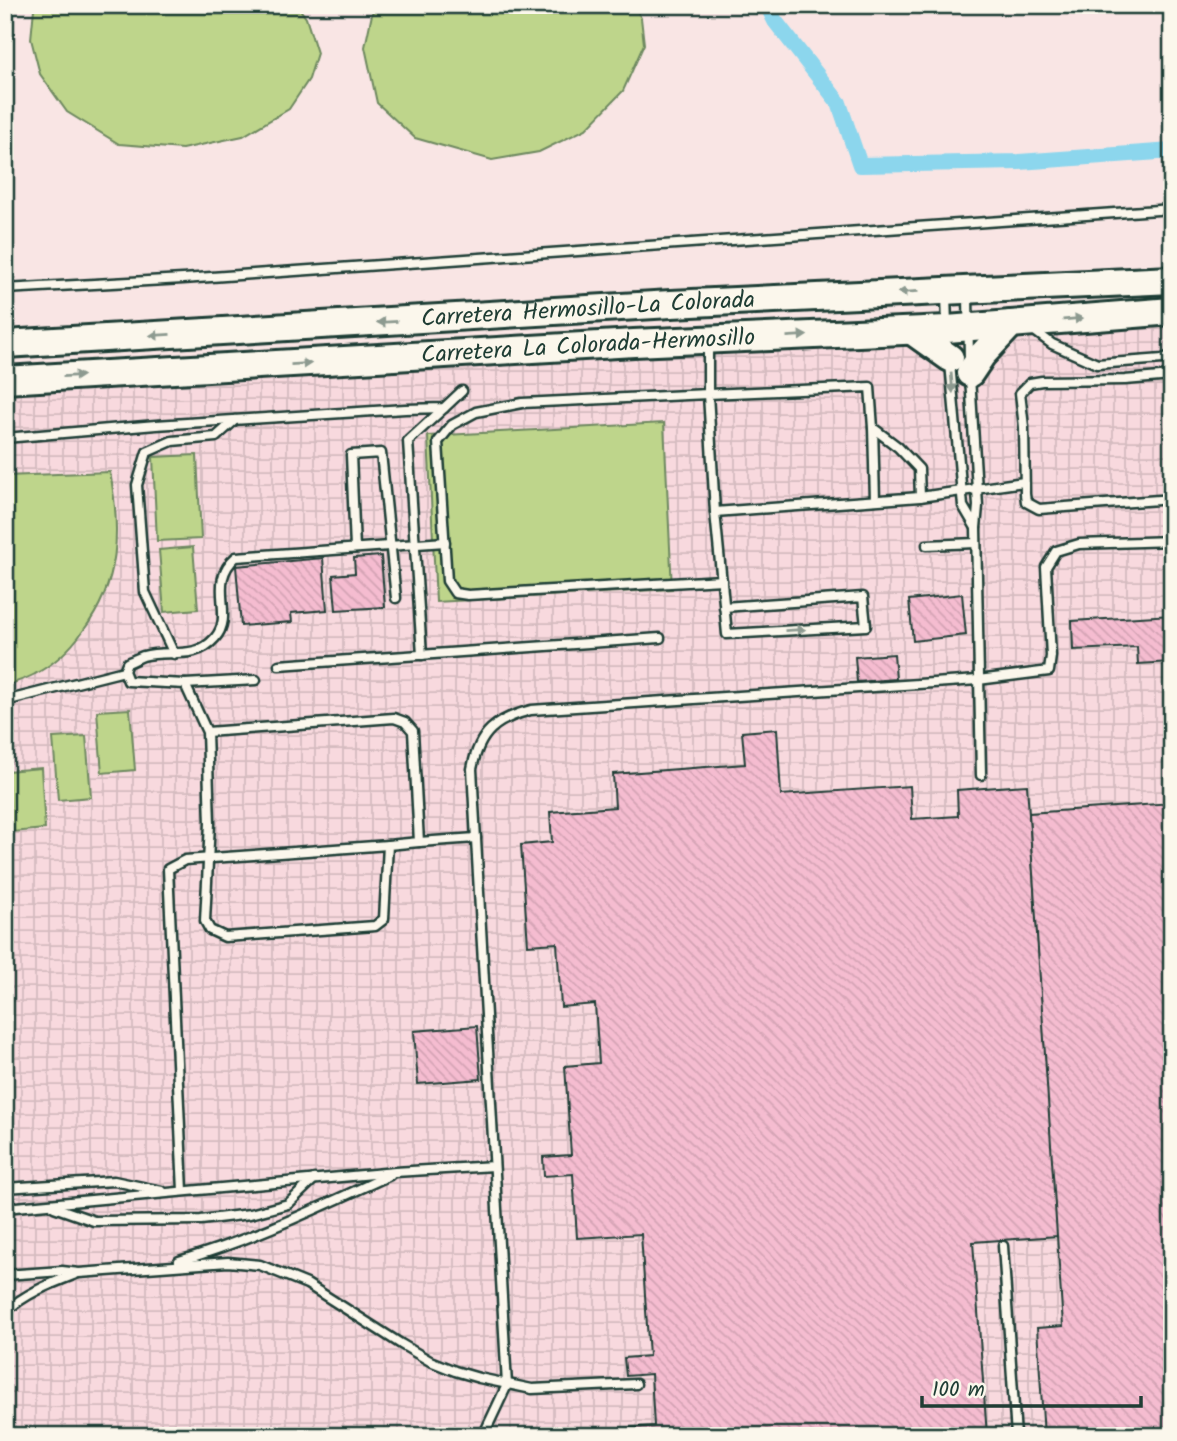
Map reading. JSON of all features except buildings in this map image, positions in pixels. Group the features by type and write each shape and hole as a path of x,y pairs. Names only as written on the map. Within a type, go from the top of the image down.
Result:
{"highway":[{"name":"Carretera Hermosillo-La Colorada","path":"5,344 1172,280"},
{"name":"Carretera La Colorada-Hermosillo","path":"5,380 912,331 955,346 1018,324 1172,311"},
{"path":"955,346 982,355 1018,324"}],"lane":[{"path":"5,289 183,279 1172,209"},
{"path":"957,290 955,346 963,506 976,528"},
{"path":"957,290 955,346 977,487 981,775"},
{"path":"1018,324 1052,344 1097,364 1163,359 1172,355"},
{"path":"708,340 708,394 715,512 724,607 727,634 866,626 863,597 724,607"},
{"path":"1172,376 1125,380 1042,381 1024,386 1020,393 1024,427 1026,502 1039,509 1172,499"},
{"path":"722,580 468,595 456,593 447,581 438,442 452,425 476,412 522,403 870,387 875,500"},
{"path":"422,655 408,441 462,391"},
{"path":"5,438 235,420 444,408"},
{"path":"174,654 145,592 137,485 147,452 172,441 216,437 235,420"},
{"path":"873,428 898,447 919,469 920,497"},
{"path":"355,548 351,456 381,453 396,598"},
{"path":"715,512 920,497 1024,482"},
{"path":"483,1436 507,1385 472,769 476,749 483,735 514,714 531,710 978,680 1049,671 1051,656 1046,567 1056,551 1079,544 1172,541"},
{"path":"256,680 185,684 128,681 124,671 127,663 144,656 195,653 208,646 223,625 220,583 228,564 236,557 445,542"},
{"path":"927,545 976,543"},
{"path":"279,665 660,638"},
{"path":"5,701 124,671"},
{"path":"185,684 207,732 210,771 205,921 210,930 225,937 375,926 384,919 387,845"},
{"path":"207,732 394,718 405,722 413,730 419,842"},
{"path":"183,1191 168,869 184,860 476,838"},
{"path":"5,1208 314,1179 494,1166"},
{"path":"164,1265 220,1250 396,1172"},
{"path":"47,1205 94,1221 201,1220 250,1214 288,1204 314,1179"},
{"path":"5,1188 114,1181 168,1192"},
{"path":"1003,1246 1017,1436"},
{"path":"5,1275 62,1271 79,1273 228,1262 260,1265 283,1272 336,1301 430,1361 479,1378 532,1389 636,1384"},
{"path":"5,1312 20,1299 79,1273"}],"shaded area":[{"path":"1172,314 1172,1436 5,1436 5,393"}],"green space":[{"path":"37,5 297,5 306,18 317,53 309,79 289,109 243,136 182,149 119,144 67,112 40,74 31,39 34,9"},
{"path":"374,5 634,5 641,18 644,44 623,91 586,129 539,152 492,160 415,138 377,103 365,47"},
{"path":"664,423 672,589 436,602 428,436"},
{"path":"197,455 201,539 157,541 153,457"},
{"path":"110,472 116,515 114,555 111,575 95,613 68,649 55,660 32,676 5,686 5,476"},
{"path":"193,547 198,609 164,612 159,550"},
{"path":"130,709 135,770 102,773 97,711"},
{"path":"86,736 91,797 58,800 53,738"},
{"path":"41,768 45,829 12,832 7,771"}],"waterway":[{"path":"767,5 775,21 839,103 860,165 1019,162 1172,151"}]}
